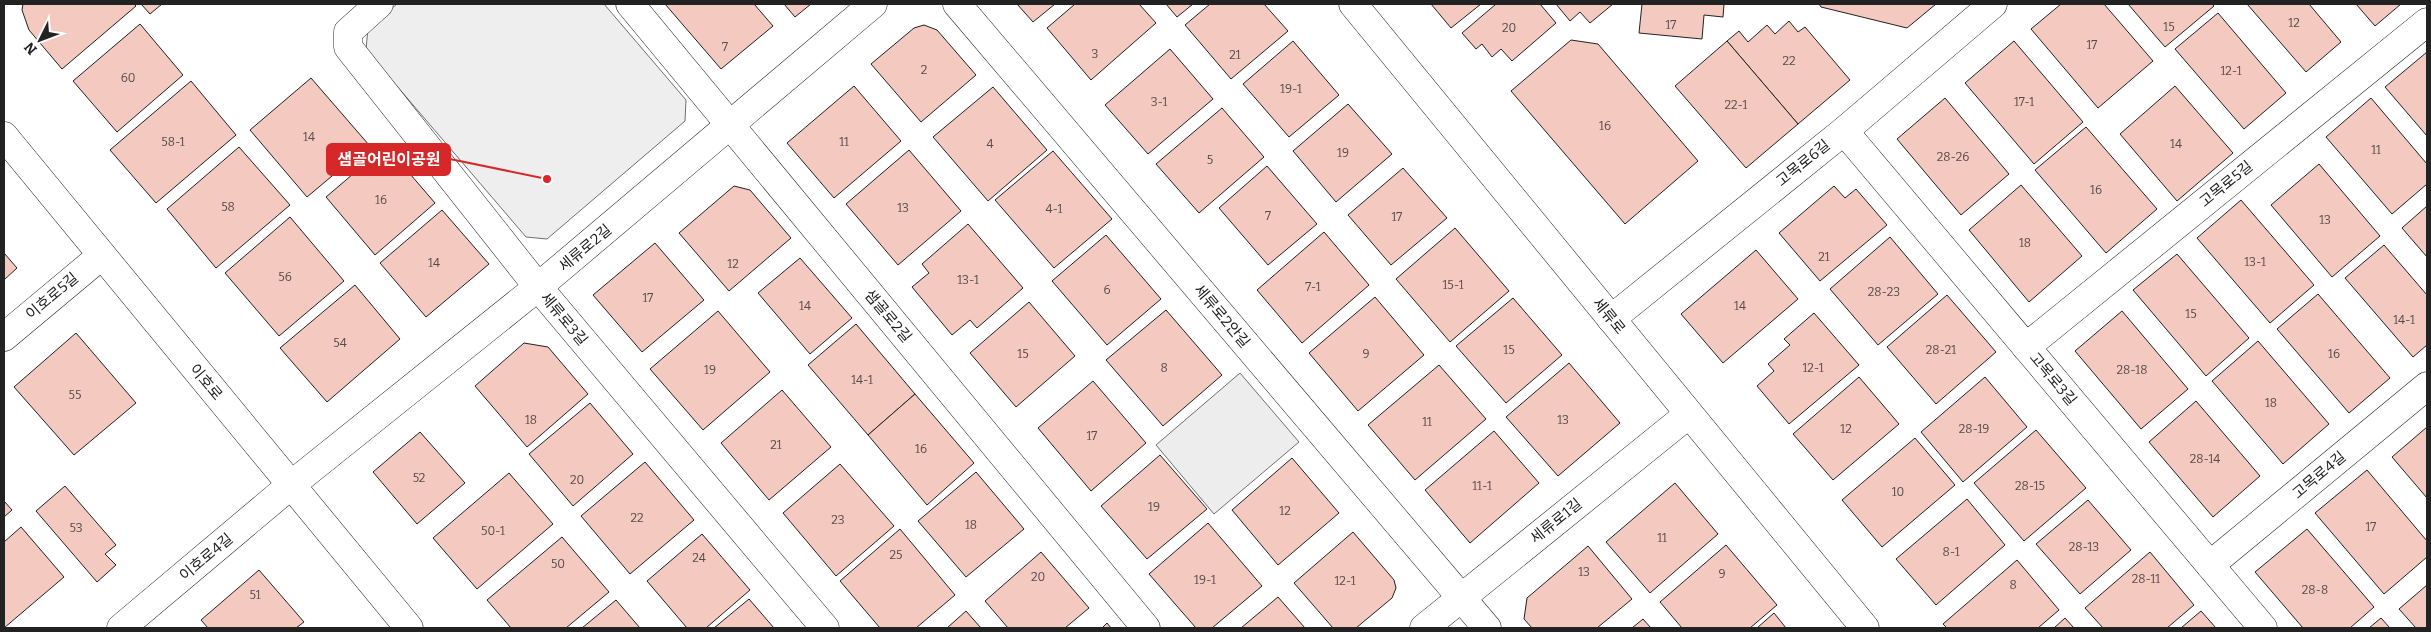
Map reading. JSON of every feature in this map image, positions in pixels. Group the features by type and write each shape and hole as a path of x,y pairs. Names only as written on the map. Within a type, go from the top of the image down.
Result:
{"street":[{"name":"세류로3길","path":"379,4 348,32 348,47 538,287 826,628"},
{"name":"샘골로2길","path":"630,4 1146,628"},
{"name":"세류로2길","path":"290,485 538,287 873,4"},
{"name":"세류로2안길","path":"957,4 1487,628"},
{"name":"세류로","path":"1353,4 1865,628"},
{"name":"고목로6길","path":"1611,319 1844,130 1993,4"},
{"name":"고목로5길","path":"2026,347 2427,22"},
{"name":"고목로3길","path":"1844,130 2263,628"},
{"name":"이호로","path":"4,136 409,628"},
{"name":"이호로5길","path":"4,337 101,256"},
{"name":"고목로4길","path":"2210,565 2427,386"},
{"name":"세류로1길","path":"1424,628 1689,414"},
{"name":"이호로4길","path":"121,628 290,485"}],"shaded area":[{"path":"397,4 604,4 686,100 685,121 547,239 526,237 366,50 368,28"},
{"path":"1240,373 1299,442 1214,514 1156,445"}],"building":[{"path":"23,4 134,4 136,6 62,69 29,30 22,10"},
{"path":"141,4 162,4 150,14"},
{"path":"665,4 754,4 773,26 721,69"},
{"path":"784,4 811,4 795,17"},
{"path":"1017,4 1055,4 1033,22"},
{"path":"1075,4 1139,4 1156,23 1091,80 1047,28"},
{"path":"1166,4 1193,4 1177,17"},
{"path":"1210,4 1264,4 1288,31 1231,79 1185,25"},
{"path":"1431,4 1481,4 1451,28"},
{"path":"1496,4 1540,4 1556,23 1512,61 1501,49 1492,57 1482,44 1476,49 1462,33"},
{"path":"1556,4 1613,4 1590,23 1580,12 1570,21"},
{"path":"1642,4 1724,4 1723,17 1704,15 1702,39 1639,33"},
{"path":"1819,4 1936,4 1907,28 1821,7"},
{"path":"2061,4 2104,4 2153,61 2098,108 2031,29"},
{"path":"2128,4 2212,4 2214,6 2165,47"},
{"path":"2247,4 2309,4 2341,42 2306,72"},
{"path":"2356,4 2401,4 2375,26"},
{"path":"2218,13 2286,93 2244,129 2175,49"},
{"path":"1789,21 1798,32 1805,27 1850,80 1798,124 1727,41 1739,31 1748,42 1767,25 1775,34"},
{"path":"140,24 183,75 117,132 73,81"},
{"path":"924,25 937,30 976,75 921,122 871,64 914,28"},
{"path":"1571,40 1598,44 1698,161 1625,224 1511,91"},
{"path":"1293,41 1339,95 1289,137 1243,84"},
{"path":"1727,41 1798,124 1746,168 1675,86"},
{"path":"2014,41 2083,122 2034,164 1965,83"},
{"path":"1170,49 1213,99 1148,154 1105,105"},
{"path":"2427,52 2427,136 2385,87"},
{"path":"311,78 369,145 307,197 250,130"},
{"path":"191,81 236,135 156,203 110,150"},
{"path":"854,86 901,141 834,198 787,143"},
{"path":"2175,86 2233,153 2177,201 2120,134"},
{"path":"993,87 1047,150 988,201 933,137"},
{"path":"1945,98 2009,174 1961,215 1897,139"},
{"path":"2371,98 2427,164 2427,184 2392,214 2326,137"},
{"path":"1348,104 1392,154 1336,202 1293,151"},
{"path":"1222,108 1264,157 1199,213 1156,164"},
{"path":"2086,127 2157,209 2106,253 2035,170"},
{"path":"386,146 435,203 375,255 326,197"},
{"path":"239,147 290,205 216,268 167,209"},
{"path":"909,150 961,211 898,265 846,204"},
{"path":"1053,151 1112,219 1054,268 995,200"},
{"path":"2319,164 2380,236 2332,277 2271,205"},
{"path":"1267,166 1317,224 1268,265 1219,208"},
{"path":"1403,168 1447,218 1391,265 1348,215"},
{"path":"2021,185 2082,256 2029,302 1969,230"},
{"path":"734,186 750,190 791,238 729,291 679,233"},
{"path":"1834,186 1845,198 1856,189 1887,225 1820,281 1779,233"},
{"path":"2241,200 2314,285 2270,323 2197,238"},
{"path":"2427,206 2427,257 2402,228"},
{"path":"442,210 489,264 426,317 380,263"},
{"path":"290,217 344,281 279,336 225,273"},
{"path":"968,224 1023,288 977,328 970,320 952,335 912,287 929,273 922,264"},
{"path":"1455,228 1509,291 1450,342 1396,279"},
{"path":"1324,232 1369,285 1302,343 1257,290"},
{"path":"1106,235 1161,299 1107,345 1052,281"},
{"path":"1890,237 1938,294 1878,345 1830,289"},
{"path":"655,243 704,300 642,352 593,295"},
{"path":"2384,245 2427,295 2427,345 2413,357 2345,278"},
{"path":"1756,250 1798,299 1723,363 1681,314"},
{"path":"4,253 17,268 4,280"},
{"path":"2177,254 2249,338 2206,376 2133,290"},
{"path":"800,258 852,318 810,354 758,293"},
{"path":"355,285 400,339 327,402 280,348"},
{"path":"2318,294 2390,378 2349,413 2277,329"},
{"path":"1947,295 1996,352 1936,404 1887,347"},
{"path":"1375,297 1424,355 1358,411 1309,353"},
{"path":"1513,298 1562,355 1506,403 1456,346"},
{"path":"1029,302 1075,356 1016,407 970,353"},
{"path":"1166,310 1222,375 1163,426 1106,360"},
{"path":"718,311 770,372 703,430 650,369"},
{"path":"2122,311 2188,389 2141,429 2075,351"},
{"path":"1814,313 1859,365 1789,424 1757,386 1774,371 1768,364 1790,345 1784,339"},
{"path":"856,324 915,394 868,435 808,365"},
{"path":"76,333 136,403 74,455 14,387"},
{"path":"2258,341 2329,424 2283,464 2212,381"},
{"path":"524,343 548,347 588,394 527,447 475,386"},
{"path":"1569,363 1620,423 1558,476 1506,417"},
{"path":"1439,365 1486,419 1415,480 1368,425"},
{"path":"1859,377 1899,424 1833,480 1793,434"},
{"path":"1985,377 2027,427 1963,482 1921,432"},
{"path":"1093,381 1146,443 1091,491 1038,428"},
{"path":"782,390 831,447 769,500 721,443"},
{"path":"915,394 974,463 927,505 868,435"},
{"path":"2196,401 2260,476 2213,517 2149,442"},
{"path":"590,403 633,454 573,506 529,454"},
{"path":"2427,427 2427,498 2392,457"},
{"path":"2036,430 2086,488 2024,541 1974,483"},
{"path":"1494,431 1539,483 1470,543 1425,490"},
{"path":"420,432 465,483 417,524 373,472"},
{"path":"1915,438 1955,485 1882,547 1842,500"},
{"path":"1160,455 1207,509 1147,559 1101,506"},
{"path":"1292,458 1339,513 1278,565 1232,510"},
{"path":"645,462 694,520 630,574 581,516"},
{"path":"840,464 894,526 836,576 783,513"},
{"path":"2367,470 2427,541 2427,557 2384,594 2315,513"},
{"path":"976,472 1024,529 966,577 918,521"},
{"path":"509,473 553,524 477,589 433,538"},
{"path":"1675,483 1718,534 1650,593 1606,542"},
{"path":"65,486 116,545 105,554 116,565 97,582 36,511"},
{"path":"1967,499 2005,545 1936,605 1896,559"},
{"path":"2088,500 2131,550 2080,594 2036,544"},
{"path":"4,501 12,510 4,517"},
{"path":"1208,523 1262,586 1212,628 1196,628 1149,574"},
{"path":"21,527 64,577 4,628 4,542"},
{"path":"900,529 955,595 916,628 880,628 840,581"},
{"path":"2307,529 2374,607 2350,628 2303,628 2255,572"},
{"path":"1353,532 1394,580 1396,588 1392,598 1356,628 1333,628 1294,583"},
{"path":"702,534 750,590 706,628 687,628 647,581"},
{"path":"562,537 609,592 566,628 511,628 487,600"},
{"path":"1726,545 1777,605 1750,628 1682,628 1660,602"},
{"path":"1588,546 1632,599 1597,628 1532,628 1524,619 1527,598"},
{"path":"1041,552 1089,608 1065,628 1008,628 985,601"},
{"path":"2150,552 2194,605 2167,628 2103,628 2085,608"},
{"path":"2017,560 2059,610 2038,628 1947,628 1943,624"},
{"path":"259,570 304,622 296,628 208,628 201,620"},
{"path":"2427,585 2427,628 2416,628 2399,609"},
{"path":"1278,597 1305,628 1241,628"},
{"path":"749,599 774,628 714,628"},
{"path":"616,600 640,628 582,628"},
{"path":"966,611 981,628 947,628"},
{"path":"2201,611 2216,628 2181,628"},
{"path":"1774,613 1786,628 1757,628"},
{"path":"2065,618 2074,628 2054,628"},
{"path":"2381,618 2390,628 2369,628"},
{"path":"1643,619 1651,628 1632,628"},
{"path":"1107,623 1111,628 1102,628"}],"place":[{"name":"샘골어린이공원","path":"547,179"}]}
